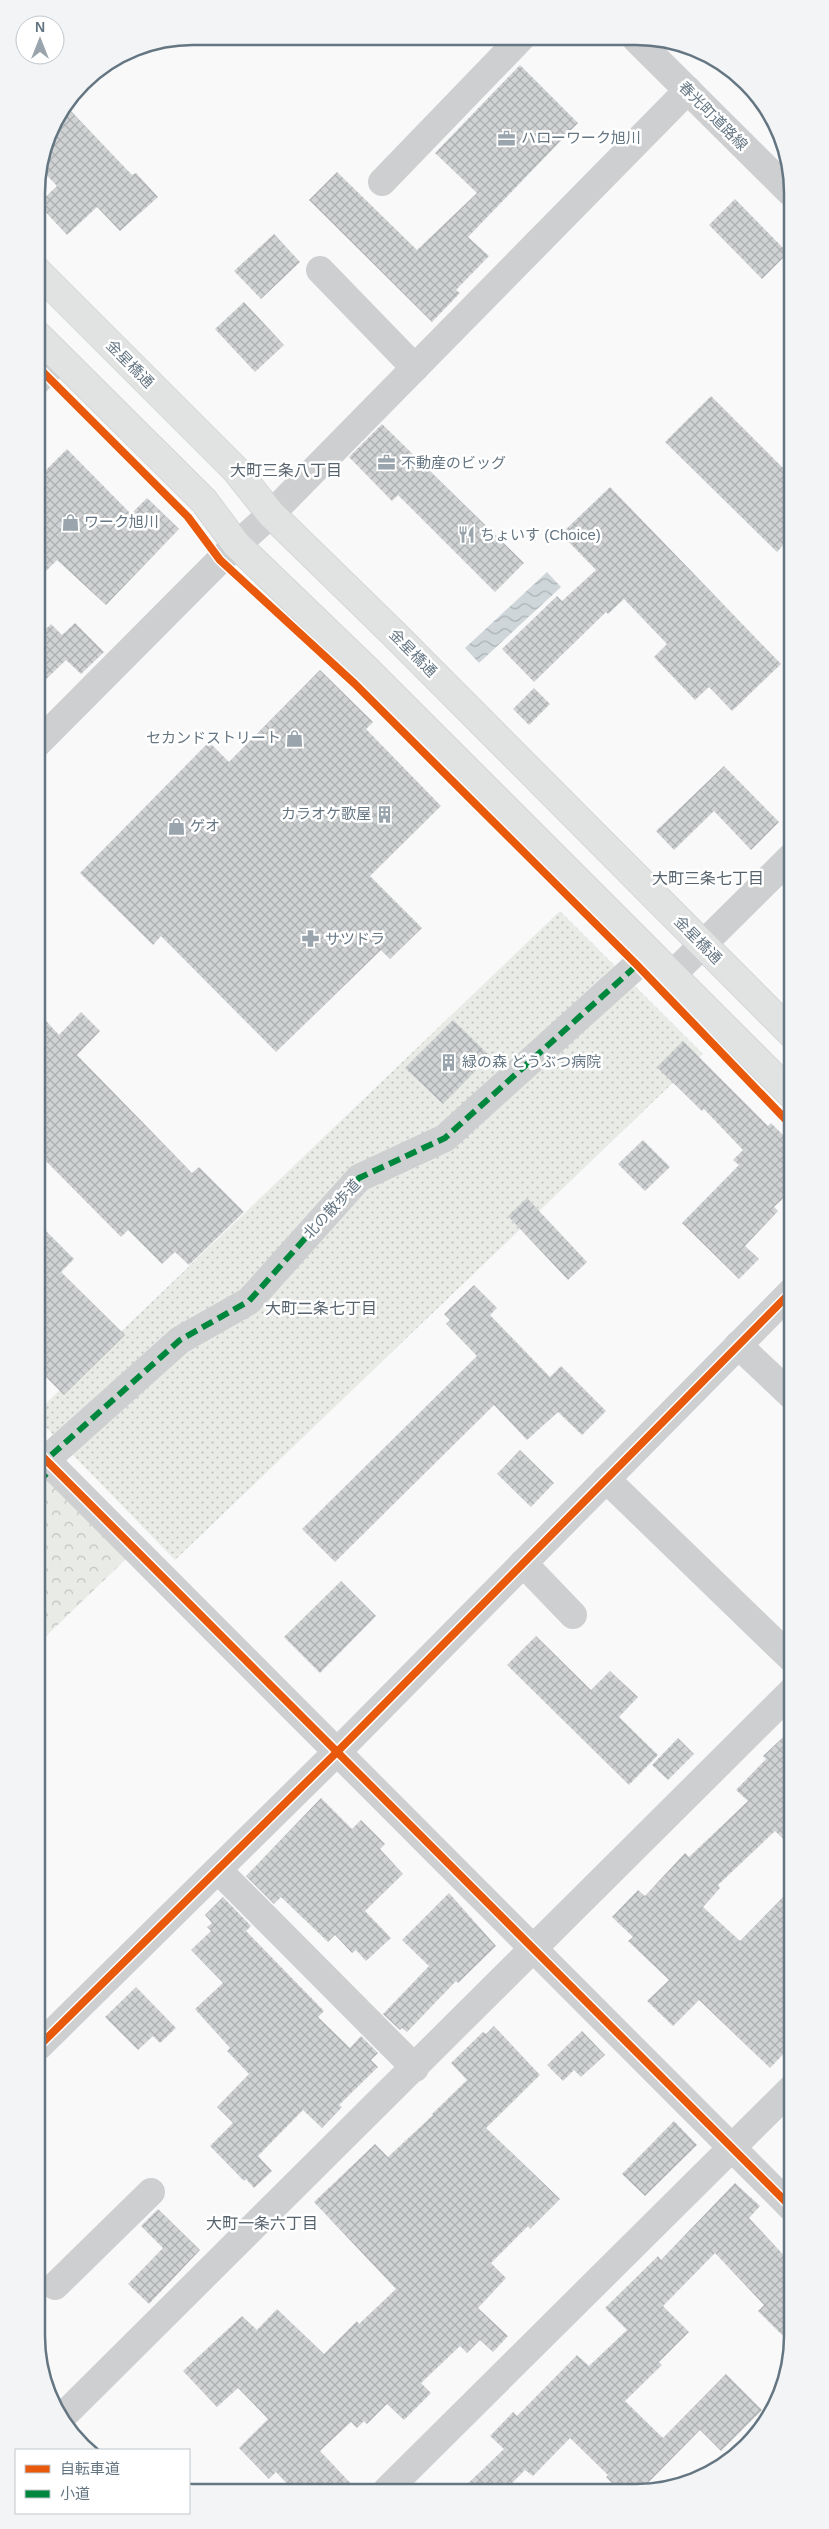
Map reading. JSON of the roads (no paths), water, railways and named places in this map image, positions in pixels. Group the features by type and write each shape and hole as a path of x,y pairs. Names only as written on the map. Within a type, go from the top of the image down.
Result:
{"main road":[{"name":"金星橋通","path":"45,279 235,469 271,514 394,634 784,1026"},
{"path":"45,343 204,501 236,544 367,670 784,1087"}],"street":[{"path":"382,182 514,45"},
{"name":"春光町道路線","path":"642,45 784,186"},
{"path":"45,736 236,544 271,514 688,90"},
{"path":"320,270 415,368"},
{"path":"45,374 60,358"},
{"path":"671,976 784,863"},
{"name":"北の散歩道","path":"45,1457 180,1340 249,1301 359,1178 445,1138 636,965"},
{"path":"45,2040 337,1752 784,1299"},
{"path":"738,1345 784,1388"},
{"path":"45,1464 156,1568 196,1612 734,2147 784,2200"},
{"path":"606,1479 784,1651"},
{"path":"523,1563 573,1615"},
{"path":"67,2412 534,1950 784,1699"},
{"path":"218,1870 414,2068"},
{"path":"393,2484 784,2096"},
{"path":"55,2286 151,2192"}],"water":[{"path":"547,572 561,587 479,663 465,648"}],"place":[{"name":"ハローワーク旭川","path":"507,138"},
{"name":"不動産のビッグ","path":"387,463"},
{"name":"ワーク旭川","path":"70,522"},
{"name":"ちょいす (Choice)","path":"466,535"},
{"name":"セカンドストリート","path":"295,738"},
{"name":"カラオケ歌屋","path":"385,814"},
{"name":"ゲオ","path":"176,826"},
{"name":"サツドラ","path":"311,939"},
{"name":"緑の森 どうぶつ病院","path":"448,1062"}],"district":[{"name":"大町三条八丁目","path":"286,470"},
{"name":"大町三条七丁目","path":"708,878"},
{"name":"大町二条七丁目","path":"321,1308"},
{"name":"大町一条六丁目","path":"262,2223"}]}
